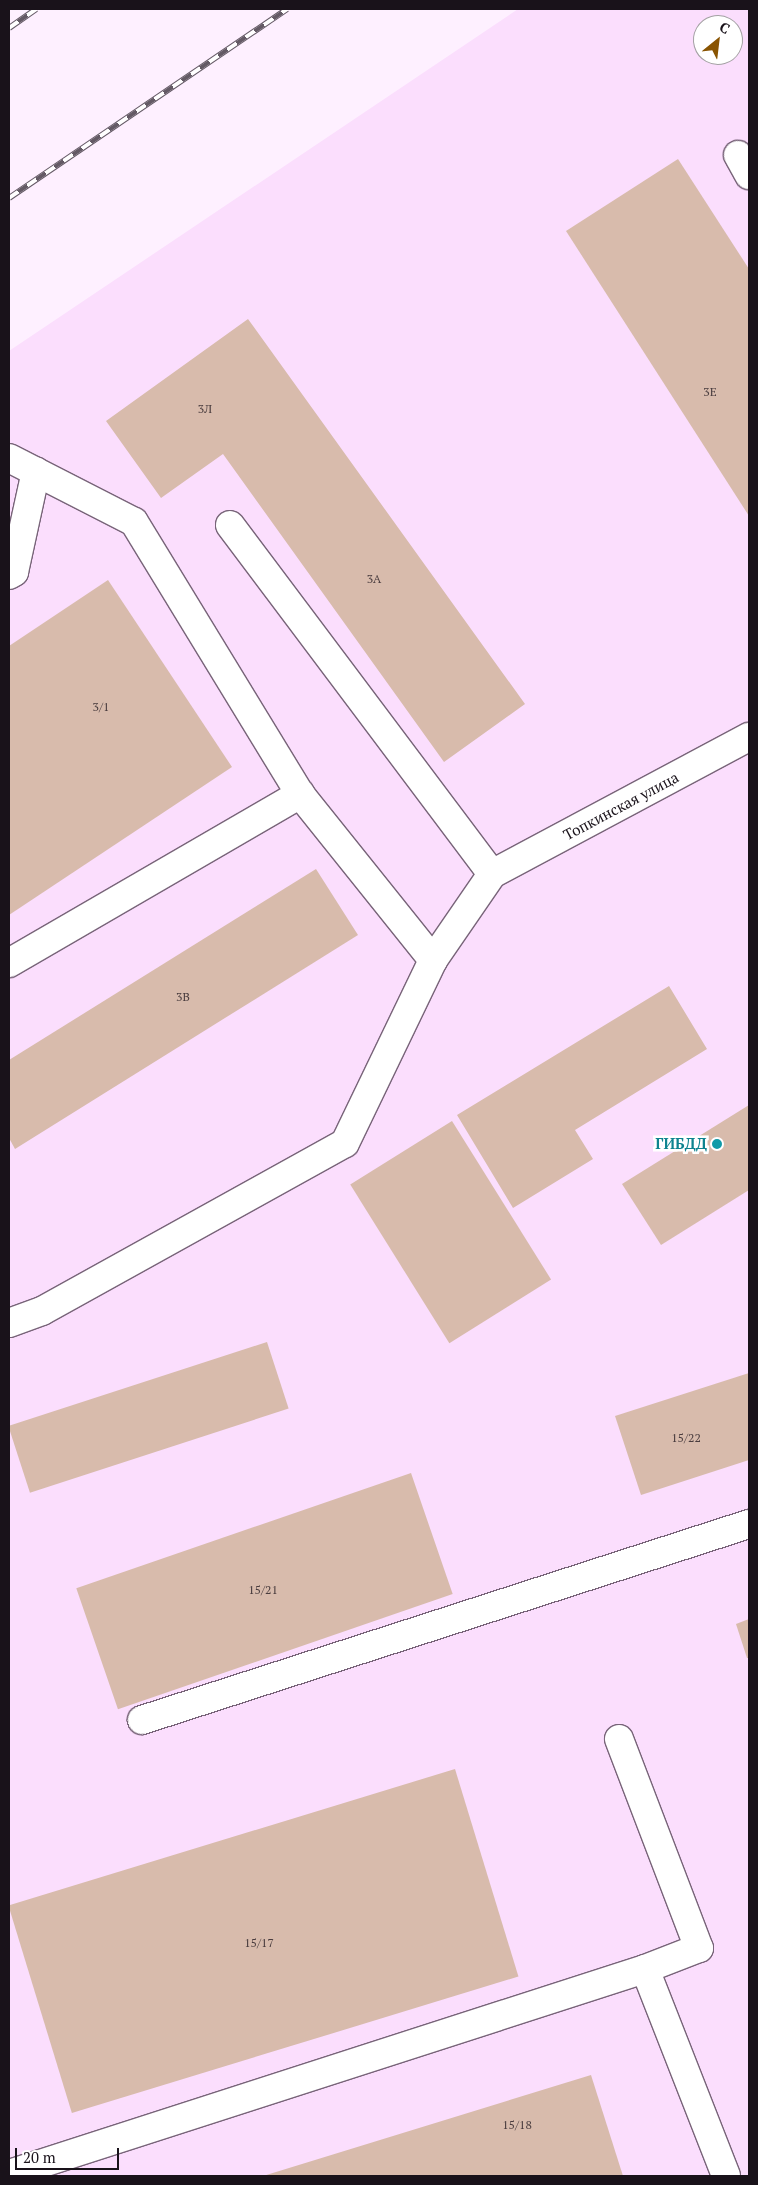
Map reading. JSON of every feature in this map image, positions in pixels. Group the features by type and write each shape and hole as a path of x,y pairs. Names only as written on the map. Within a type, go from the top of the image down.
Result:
{"street":[{"path":"9,458 36,470 134,522 300,794 433,960"},
{"path":"9,575 14,572 36,470"},
{"path":"9,1323 42,1311 345,1143 433,960 492,874 230,525"},
{"name":"Топкинская улица","path":"492,874 749,737"},
{"path":"9,963 300,794"},
{"path":"142,1720 749,1524"},
{"path":"9,2174 645,1969 700,1948 619,1739"},
{"path":"645,1969 726,2176"}],"shaded area":[{"path":"518,9 749,9 749,2176 9,2176 9,351"}],"building":[{"path":"678,159 749,269 749,516 566,231"},
{"path":"248,319 525,704 444,762 223,454 161,498 106,421"},
{"path":"108,580 232,767 9,915 9,646"},
{"path":"316,869 358,935 15,1149 9,1138 9,1060"},
{"path":"669,986 707,1049 575,1130 593,1159 513,1208 457,1115"},
{"name":"ГИБДД","path":"749,1105 749,1190 661,1245 622,1184"},
{"path":"452,1121 551,1280 449,1343 350,1185"},
{"path":"267,1342 289,1409 30,1493 9,1426"},
{"path":"749,1373 749,1460 641,1495 615,1416"},
{"path":"411,1473 453,1594 118,1709 76,1588"},
{"path":"749,1619 749,1658 747,1658 736,1624"},
{"path":"455,1769 518,1977 72,2113 9,1905"},
{"path":"591,2075 623,2176 263,2176"}],"railway":[{"path":"9,28 36,9"},
{"path":"9,198 287,9"}],"place":[{"name":"ГИБДД","path":"717,1144"}]}
